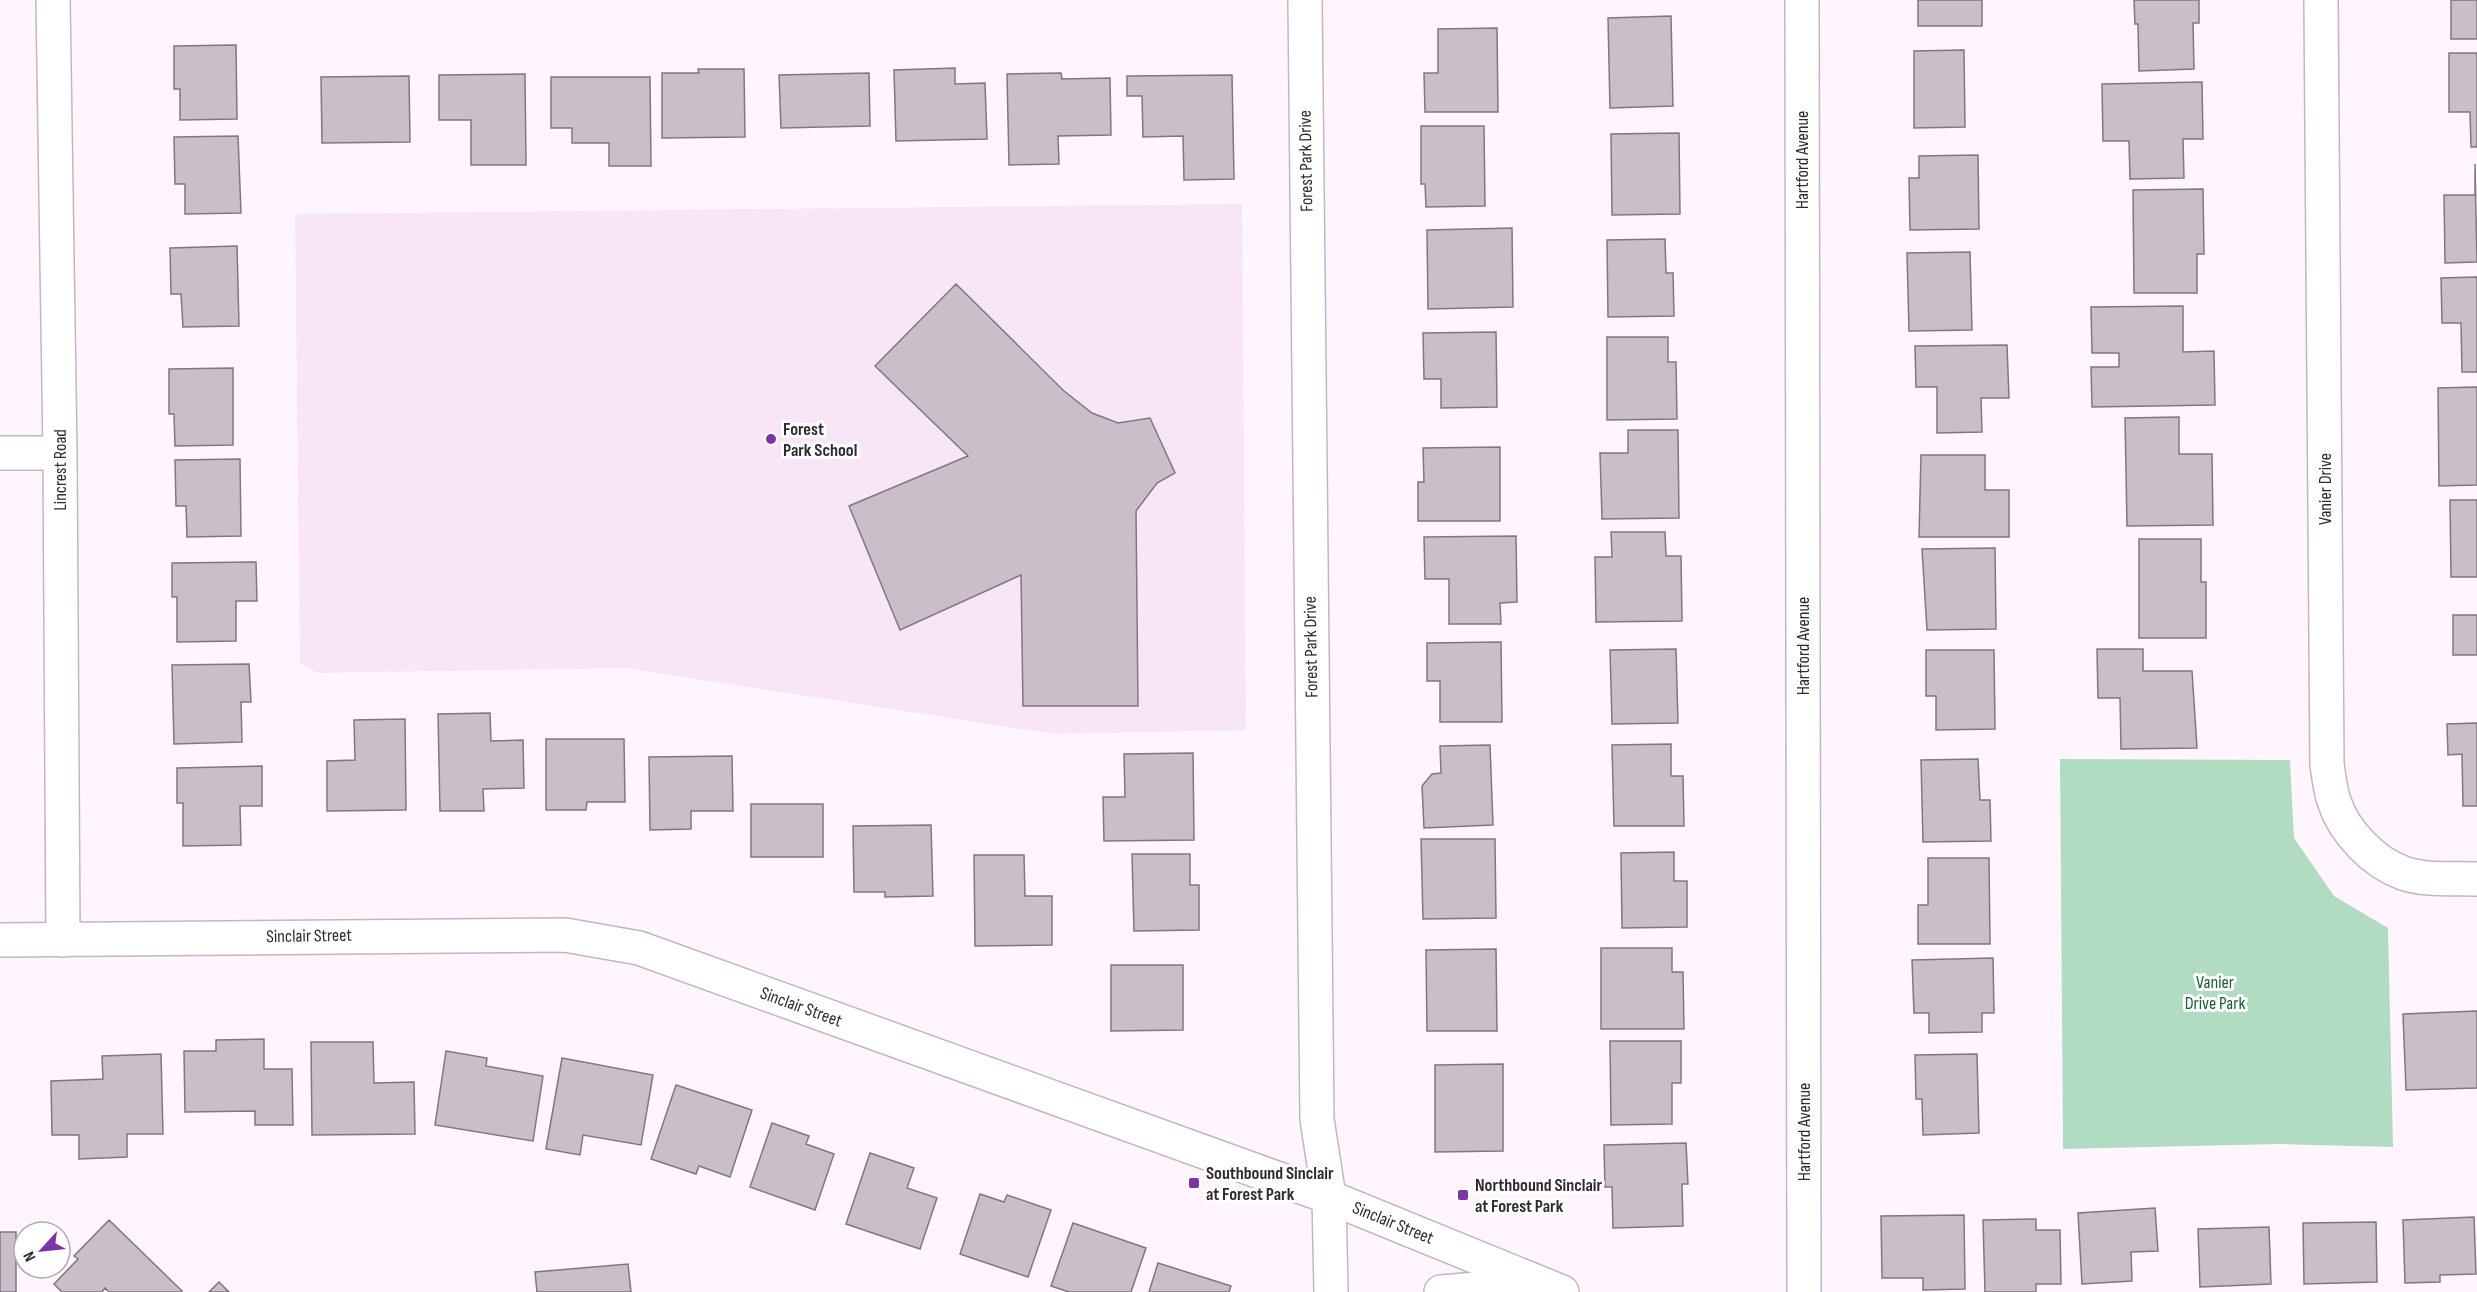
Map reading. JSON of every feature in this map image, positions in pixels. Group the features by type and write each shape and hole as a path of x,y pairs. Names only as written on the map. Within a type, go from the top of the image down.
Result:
{"street":[{"name":"Lincrest Road","path":"53,0 60,453 63,940"},
{"name":"Forest Park Drive","path":"1305,0 1317,1119 1329,1197 1331,1292"},
{"name":"Hartford Avenue","path":"1802,0 1804,1292"},
{"name":"Vanier Drive","path":"2321,0 2327,765 2334,802 2350,832 2375,858 2404,873 2438,878 2477,879"},
{"path":"0,453 60,453"},
{"name":"Sinclair Street","path":"0,940 565,934 639,948 1329,1197 1552,1288"},
{"path":"1441,1292 1552,1288"}],"shaded area":[{"name":"Forest Park School","path":"1242,204 1246,730 1054,734 625,668 318,673 300,663 295,214"}],"green space":[{"name":"Vanier Drive Park","path":"2060,759 2290,760 2294,838 2334,896 2388,928 2393,1147 2279,1144 2063,1149"}],"building":[{"path":"1918,0 1982,0 1982,26 1918,26"},
{"path":"2134,0 2199,0 2199,23 2193,23 2194,69 2139,71 2138,24 2135,24"},
{"path":"2451,0 2477,0 2477,39 2451,39"},
{"path":"1671,16 1673,106 1610,108 1608,18"},
{"path":"1497,28 1498,112 1425,112 1424,73 1438,73 1438,29"},
{"path":"236,45 237,119 180,120 180,89 174,89 174,46"},
{"path":"1964,50 1965,127 1914,128 1914,51"},
{"path":"2449,53 2477,53 2477,147 2471,147 2470,112 2449,112"},
{"path":"955,68 955,84 985,83 987,139 896,141 894,70"},
{"path":"698,69 744,69 745,137 662,138 662,73 699,73"},
{"path":"869,73 870,126 781,128 779,75"},
{"path":"1061,73 1062,79 1110,78 1111,135 1058,136 1059,164 1009,165 1007,74"},
{"path":"525,74 526,165 471,165 471,120 439,120 439,75"},
{"path":"1232,75 1234,179 1184,180 1183,136 1143,137 1142,96 1127,96 1127,76"},
{"path":"409,76 410,142 322,143 321,77"},
{"path":"551,77 650,77 651,166 609,166 609,143 572,143 572,128 551,128"},
{"path":"2202,82 2203,139 2183,139 2184,178 2130,179 2129,141 2103,141 2102,84"},
{"path":"1421,126 1484,126 1485,206 1426,207 1425,184 1421,184"},
{"path":"1679,133 1680,214 1612,215 1611,134"},
{"path":"238,136 241,213 185,214 185,184 175,184 174,137"},
{"path":"1978,155 1979,229 1910,230 1909,178 1919,178 1919,156"},
{"path":"2475,164 2477,262 2445,263 2444,195 2475,195"},
{"path":"2203,189 2204,254 2197,254 2197,293 2134,293 2133,190"},
{"path":"1512,228 1513,307 1428,309 1427,230"},
{"path":"1665,239 1666,273 1673,273 1674,316 1608,317 1607,240"},
{"path":"237,246 239,326 183,327 181,294 171,294 170,248"},
{"path":"1970,252 1972,330 1909,331 1907,253"},
{"path":"2477,277 2477,372 2462,372 2461,323 2442,323 2441,278"},
{"path":"956,284 1064,391 1092,413 1118,423 1150,418 1175,473 1157,483 1136,511 1138,706 1023,706 1021,575 900,630 849,506 968,456 875,366"},
{"path":"2183,306 2183,352 2214,351 2215,405 2092,407 2091,367 2119,367 2119,353 2092,353 2091,307"},
{"path":"1496,332 1497,407 1441,408 1441,379 1424,379 1423,333"},
{"path":"1607,337 1668,337 1668,362 1676,362 1677,419 1607,420"},
{"path":"2007,345 2009,398 1981,398 1982,432 1937,433 1937,387 1916,387 1915,346"},
{"path":"233,368 233,445 175,446 174,414 169,414 169,369"},
{"path":"2477,387 2477,485 2439,486 2438,388"},
{"path":"2179,417 2179,454 2212,454 2213,525 2127,526 2125,418"},
{"path":"1628,430 1678,430 1679,518 1602,519 1600,453 1628,453"},
{"path":"1500,447 1500,521 1418,521 1418,482 1424,482 1423,448"},
{"path":"1921,455 1985,455 1985,490 2009,490 2009,537 1919,537"},
{"path":"240,459 241,536 187,537 186,506 176,506 175,460"},
{"path":"2450,500 2477,500 2477,577 2451,577"},
{"path":"1611,532 1665,532 1666,556 1681,556 1682,621 1596,622 1595,557 1612,557"},
{"path":"1516,536 1517,602 1500,603 1501,624 1449,624 1449,579 1425,579 1424,537"},
{"path":"2139,539 2201,539 2201,582 2206,582 2206,638 2139,638"},
{"path":"1995,548 1996,629 1927,630 1922,549"},
{"path":"256,562 257,601 236,601 236,641 177,642 177,597 172,597 172,563"},
{"path":"2453,615 2477,615 2477,655 2453,655"},
{"path":"1501,642 1502,722 1440,722 1440,681 1427,681 1427,643"},
{"path":"1676,649 1678,723 1612,724 1610,650"},
{"path":"2097,649 2143,649 2143,671 2192,671 2197,748 2121,749 2120,698 2098,698"},
{"path":"1926,650 1994,650 1995,729 1936,730 1936,696 1926,696"},
{"path":"249,664 251,702 241,702 242,742 174,744 172,665"},
{"path":"490,713 491,741 523,740 524,788 483,789 484,811 440,811 438,714"},
{"path":"405,719 406,810 327,811 327,761 355,760 354,720"},
{"path":"2477,723 2477,806 2463,806 2462,754 2448,755 2447,724"},
{"path":"546,739 624,739 625,802 587,802 586,810 546,810"},
{"path":"1671,744 1671,776 1683,776 1684,826 1614,826 1612,745"},
{"path":"1490,745 1493,825 1424,828 1422,786 1432,774 1441,773 1440,746"},
{"path":"1193,753 1194,840 1104,841 1103,797 1125,797 1124,754"},
{"path":"732,756 733,811 691,811 691,829 650,830 649,757"},
{"path":"1978,759 1980,800 1990,800 1991,841 1923,842 1921,760"},
{"path":"262,766 262,806 240,806 241,845 183,846 183,803 177,803 177,768"},
{"path":"751,804 823,804 823,857 751,857"},
{"path":"931,825 933,896 885,897 885,892 854,892 853,826"},
{"path":"1421,839 1495,839 1496,918 1423,919"},
{"path":"1674,852 1674,881 1687,881 1687,927 1622,928 1621,853"},
{"path":"1132,854 1190,854 1190,885 1199,885 1199,930 1134,931"},
{"path":"974,855 1024,855 1025,896 1052,896 1052,945 975,946"},
{"path":"1928,858 1989,858 1990,944 1918,944 1918,905 1928,905"},
{"path":"1601,948 1672,948 1672,972 1683,972 1684,1029 1601,1029"},
{"path":"1496,949 1497,1031 1427,1031 1426,950"},
{"path":"1993,958 1994,1013 1982,1013 1982,1032 1929,1033 1929,1013 1914,1013 1912,960"},
{"path":"1111,965 1183,965 1183,1030 1111,1031"},
{"path":"2477,1011 2477,1088 2406,1090 2403,1014"},
{"path":"264,1039 264,1069 292,1069 293,1125 255,1125 255,1111 185,1112 184,1051 216,1051 216,1040"},
{"path":"1610,1041 1681,1041 1681,1083 1672,1083 1672,1124 1611,1125"},
{"path":"311,1042 373,1042 374,1083 414,1082 415,1134 312,1135"},
{"path":"446,1051 487,1058 486,1066 543,1076 533,1141 435,1125"},
{"path":"161,1054 163,1134 127,1134 127,1157 79,1159 79,1135 52,1135 51,1081 103,1079 102,1056"},
{"path":"1977,1054 1979,1133 1923,1135 1922,1099 1916,1099 1915,1055"},
{"path":"562,1058 653,1075 641,1145 583,1135 580,1155 546,1149"},
{"path":"1503,1064 1503,1151 1435,1152 1435,1065"},
{"path":"676,1085 752,1110 730,1177 699,1166 696,1174 651,1159"},
{"path":"772,1123 809,1136 806,1144 834,1154 815,1210 750,1187"},
{"path":"1686,1143 1688,1184 1682,1184 1683,1226 1613,1228 1612,1187 1605,1187 1604,1145"},
{"path":"870,1153 914,1168 907,1188 937,1198 920,1249 846,1224"},
{"path":"980,1194 1004,1202 1007,1195 1051,1210 1028,1277 960,1254"},
{"path":"2155,1208 2158,1251 2131,1252 2132,1281 2082,1284 2078,1213"},
{"path":"1964,1215 1965,1289 1923,1290 1923,1278 1882,1278 1881,1216"},
{"path":"2474,1217 2476,1274 2440,1275 2440,1282 2405,1283 2403,1220"},
{"path":"2036,1219 2036,1230 2060,1230 2061,1284 2036,1284 2036,1292 1985,1292 1983,1220"},
{"path":"109,1220 182,1291 109,1292 105,1288 102,1292 62,1292 54,1284 58,1280 72,1280 72,1265 78,1259 74,1256"},
{"path":"2376,1222 2377,1282 2304,1284 2303,1223"},
{"path":"1073,1223 1146,1248 1131,1292 1069,1292 1051,1286"},
{"path":"2269,1227 2271,1284 2200,1287 2198,1229"},
{"path":"0,1232 12,1232 12,1280 16,1280 16,1292 0,1292"},
{"path":"1158,1263 1231,1286 1229,1292 1149,1292"},
{"path":"628,1264 631,1292 537,1292 535,1272"},
{"path":"219,1282 229,1292 209,1292"}],"place":[{"name":"Forest Park School","path":"771,439"},
{"name":"Southbound Sinclair at Forest Park","path":"1194,1183"},
{"name":"Northbound Sinclair at Forest Park","path":"1463,1195"}]}
